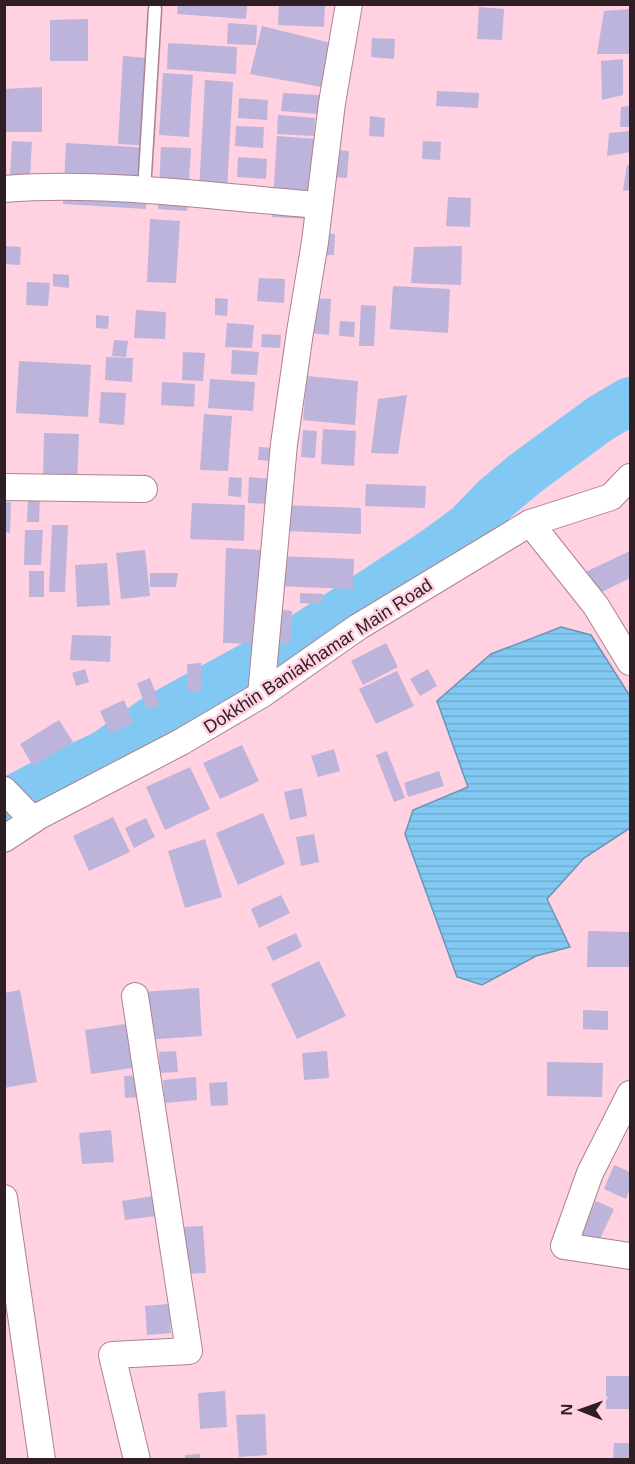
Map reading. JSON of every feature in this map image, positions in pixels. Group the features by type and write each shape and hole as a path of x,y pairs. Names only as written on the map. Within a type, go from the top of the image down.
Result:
{"street":[{"path":"261,695 284,444 349,4"},
{"path":"4,189 47,186 319,205"},
{"name":"Dokkhin Baniakhamar Main Road","path":"4,839 32,820 181,742 261,695 358,627 530,523 611,497 630,477"},
{"path":"4,487 144,489"},
{"path":"530,523 596,606 630,662"},
{"path":"4,790 32,820"},
{"path":"135,996 189,1351 112,1355 137,1460"},
{"path":"630,1094 590,1173 564,1246 630,1256"},
{"path":"4,1198 42,1460"}],"lane":[{"path":"144,191 155,9"}],"water":[{"path":"561,627 591,635 630,696 630,828 584,858 547,899 570,947 536,956 482,985 457,977 405,834 413,810 468,787 437,701 491,654"}],"building":[{"path":"178,4 247,4 246,19 177,14"},
{"path":"279,4 325,4 324,27 278,25"},
{"path":"479,7 504,9 502,40 477,39"},
{"path":"630,9 630,54 597,54 604,11"},
{"path":"88,19 88,61 50,61 50,20"},
{"path":"228,23 257,25 256,45 227,44"},
{"path":"262,26 339,45 327,88 250,74"},
{"path":"372,38 395,39 394,59 371,57"},
{"path":"168,43 237,47 236,74 167,69"},
{"path":"123,56 159,59 154,146 118,144"},
{"path":"623,59 623,95 602,100 601,61"},
{"path":"163,73 193,75 189,137 159,135"},
{"path":"205,80 233,82 226,209 198,208"},
{"path":"42,87 42,132 4,132 4,89"},
{"path":"437,91 479,93 478,108 436,106"},
{"path":"283,93 320,95 319,114 281,111"},
{"path":"239,98 268,100 267,120 238,118"},
{"path":"630,106 630,127 620,127 621,107"},
{"path":"278,115 315,118 314,136 277,134"},
{"path":"370,116 385,118 384,137 369,136"},
{"path":"236,126 264,127 263,148 235,146"},
{"path":"630,131 630,152 607,156 609,133"},
{"path":"277,136 316,139 311,219 272,217"},
{"path":"12,141 32,142 30,176 10,175"},
{"path":"423,141 441,142 440,160 422,159"},
{"path":"66,143 149,148 146,209 63,204"},
{"path":"161,147 191,148 187,211 158,209"},
{"path":"335,150 349,151 347,178 333,177"},
{"path":"238,157 267,159 266,179 237,177"},
{"path":"627,165 630,165 630,190 623,191"},
{"path":"448,197 471,198 470,227 446,226"},
{"path":"150,219 180,221 176,283 147,282"},
{"path":"321,233 335,234 334,255 320,255"},
{"path":"4,246 21,247 20,265 4,264"},
{"path":"462,246 461,285 411,283 414,247"},
{"path":"53,274 69,275 69,288 53,286"},
{"path":"259,278 285,279 284,303 257,301"},
{"path":"27,282 50,283 48,306 26,305"},
{"path":"393,286 450,289 448,333 390,329"},
{"path":"215,298 228,299 227,316 215,315"},
{"path":"311,298 331,299 329,335 309,333"},
{"path":"361,305 376,306 374,346 359,346"},
{"path":"136,310 166,312 165,339 134,338"},
{"path":"96,315 109,316 108,329 96,328"},
{"path":"340,321 355,322 354,337 339,336"},
{"path":"227,323 254,325 252,348 225,347"},
{"path":"262,334 281,335 280,348 261,347"},
{"path":"114,340 128,341 126,357 112,356"},
{"path":"232,350 259,352 257,375 231,374"},
{"path":"183,352 205,353 203,381 182,380"},
{"path":"106,357 133,358 132,382 105,380"},
{"path":"19,361 91,365 88,417 16,413"},
{"path":"307,376 358,381 355,425 303,420"},
{"path":"210,379 255,382 253,411 208,408"},
{"path":"162,382 195,384 194,407 161,405"},
{"path":"101,392 126,393 124,425 99,423"},
{"path":"407,395 398,454 371,453 378,399"},
{"path":"204,414 232,416 228,471 200,470"},
{"path":"323,429 356,431 354,466 321,464"},
{"path":"303,430 317,431 315,458 301,457"},
{"path":"44,433 79,434 77,483 43,482"},
{"path":"259,447 276,448 275,461 258,460"},
{"path":"229,477 242,478 241,497 228,496"},
{"path":"249,477 271,479 270,504 248,503"},
{"path":"366,484 426,486 425,508 365,506"},
{"path":"28,495 40,496 39,522 27,522"},
{"path":"4,502 11,502 10,533 4,532"},
{"path":"192,503 245,505 244,541 190,539"},
{"path":"285,505 361,508 361,534 284,531"},
{"path":"52,525 68,525 65,592 49,592"},
{"path":"25,530 43,530 41,565 24,565"},
{"path":"226,548 261,550 257,644 223,643"},
{"path":"145,550 150,596 121,599 116,553"},
{"path":"630,551 630,578 590,598 579,575"},
{"path":"279,556 354,559 353,589 278,586"},
{"path":"107,563 110,605 77,607 75,565"},
{"path":"29,571 44,571 44,597 29,597"},
{"path":"150,573 178,573 176,587 150,587"},
{"path":"300,593 323,594 322,604 300,603"},
{"path":"271,609 292,611 290,644 269,643"},
{"path":"72,635 111,636 110,662 70,660"},
{"path":"386,643 398,667 363,685 351,661"},
{"path":"201,663 202,692 188,692 187,664"},
{"path":"85,669 89,682 76,686 72,673"},
{"path":"428,669 437,686 420,696 410,679"},
{"path":"397,671 414,706 376,724 359,689"},
{"path":"150,678 160,705 147,710 137,683"},
{"path":"124,700 134,723 110,733 100,711"},
{"path":"59,720 73,742 33,766 20,744"},
{"path":"242,745 259,781 220,799 203,763"},
{"path":"334,749 340,771 318,777 311,756"},
{"path":"387,751 405,798 394,802 376,755"},
{"path":"190,767 210,809 165,830 146,787"},
{"path":"439,771 444,786 408,797 404,783"},
{"path":"302,788 307,816 290,820 284,792"},
{"path":"263,813 285,864 238,885 216,833"},
{"path":"113,817 130,852 89,871 73,836"},
{"path":"146,818 155,837 134,848 125,828"},
{"path":"314,834 319,862 301,866 296,837"},
{"path":"205,839 222,897 185,908 168,851"},
{"path":"281,895 290,913 259,928 251,909"},
{"path":"588,931 630,932 630,967 587,967"},
{"path":"296,933 302,947 273,961 266,947"},
{"path":"319,961 346,1016 297,1039 271,984"},
{"path":"199,988 202,1036 145,1040 142,992"},
{"path":"20,990 37,1082 4,1088 4,993"},
{"path":"583,1010 608,1011 608,1030 583,1029"},
{"path":"139,1022 145,1066 91,1074 85,1030"},
{"path":"176,1051 178,1072 160,1073 159,1052"},
{"path":"327,1051 329,1078 304,1080 302,1053"},
{"path":"547,1062 603,1063 602,1097 547,1096"},
{"path":"146,1075 147,1097 125,1098 124,1076"},
{"path":"196,1077 197,1100 165,1103 163,1080"},
{"path":"227,1082 228,1105 211,1106 209,1083"},
{"path":"111,1130 114,1162 82,1164 79,1133"},
{"path":"614,1165 630,1172 630,1188 626,1199 604,1189"},
{"path":"154,1196 157,1216 125,1220 122,1201"},
{"path":"596,1201 614,1209 597,1245 579,1236"},
{"path":"203,1226 206,1273 185,1274 182,1227"},
{"path":"169,1304 171,1333 147,1335 145,1306"},
{"path":"606,1376 630,1376 630,1409 606,1409"},
{"path":"225,1391 227,1427 200,1429 198,1393"},
{"path":"265,1414 267,1455 239,1457 236,1415"},
{"path":"614,1443 630,1443 630,1460 613,1460"},
{"path":"200,1454 200,1460 185,1460 185,1455"}],"waterway":[{"path":"4,804 105,754 157,717 290,645 362,599 469,526 496,498 526,473 601,418 630,401"}]}
